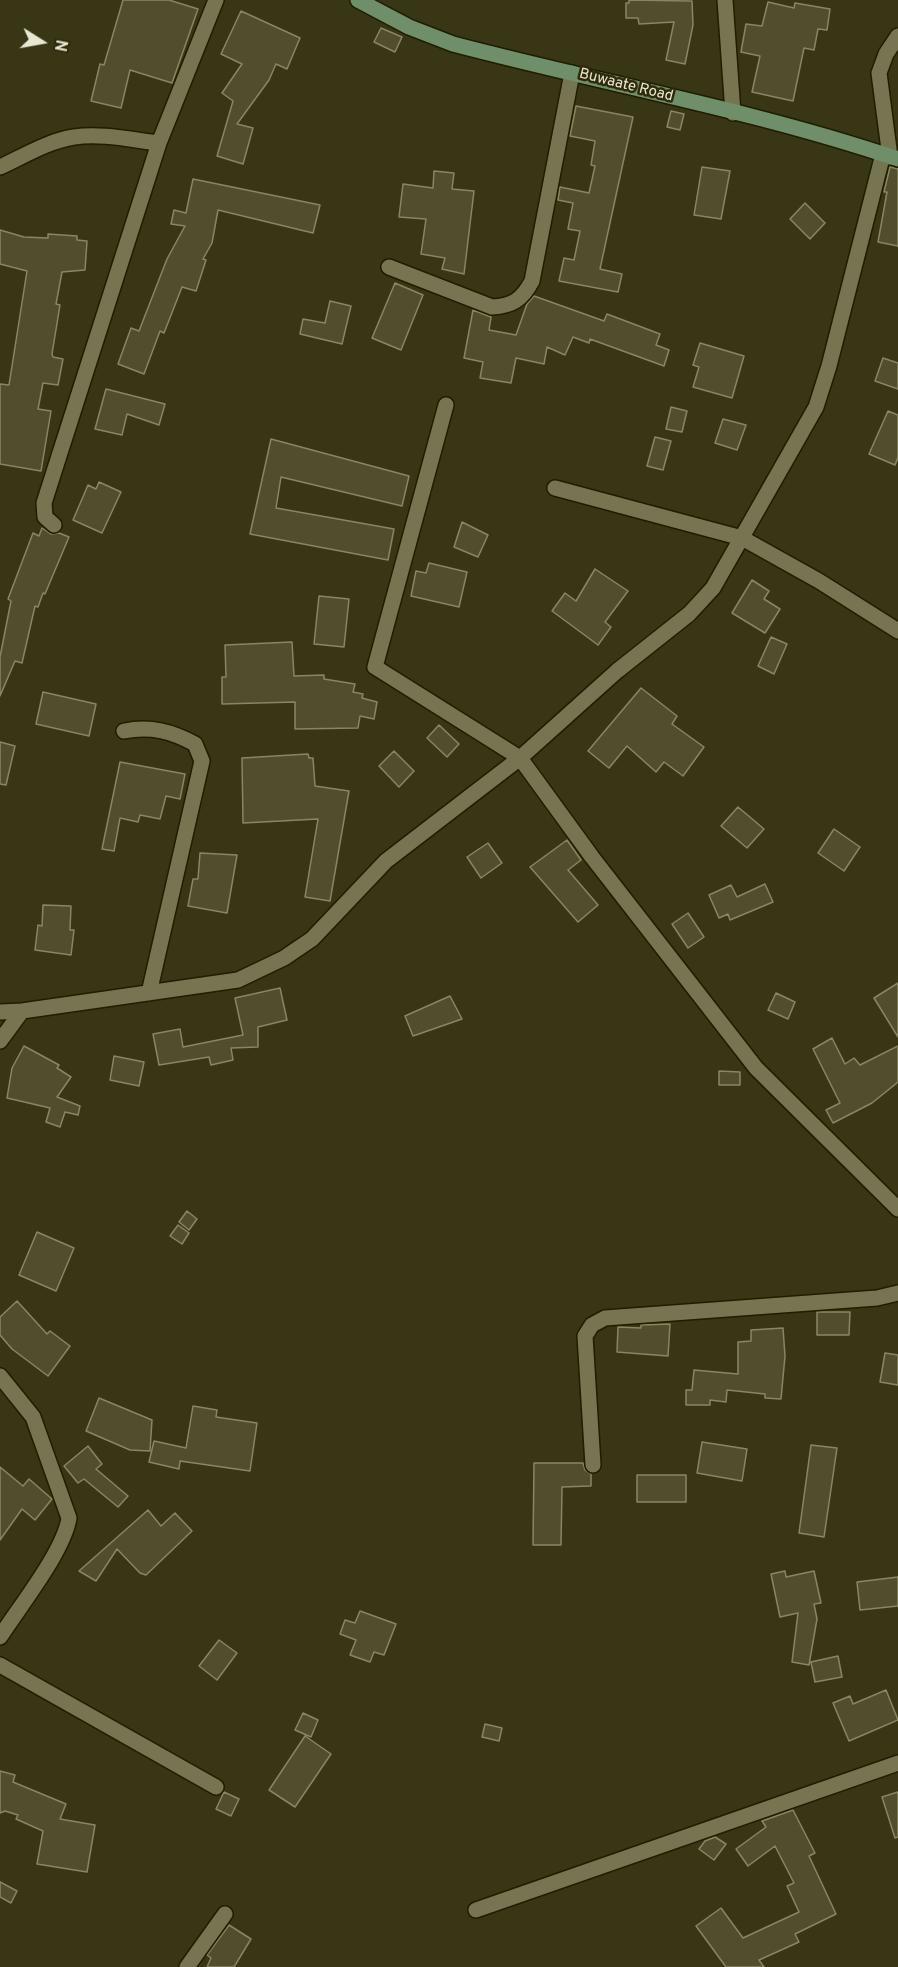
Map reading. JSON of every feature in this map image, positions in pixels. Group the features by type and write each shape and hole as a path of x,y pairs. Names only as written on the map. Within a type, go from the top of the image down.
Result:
{"street":[{"path":"54,525 45,517 44,503 159,143 216,0"},
{"name":"Buwaate Road","path":"358,0 409,27 453,44 733,112 890,157"},
{"path":"725,0 733,112"},
{"path":"0,1012 22,1011 238,980 284,958 312,939 386,861 520,758 617,671 689,614 713,588 816,407 890,157 879,73 886,54 898,36"},
{"path":"389,267 492,307 508,307 518,301 532,281 572,73"},
{"path":"0,167 50,144 73,137 95,135 159,143"},
{"path":"446,405 375,667 520,758 592,857 756,1068 898,1209"},
{"path":"555,488 742,538 819,581 898,631"},
{"path":"124,731 142,728 172,732 195,744 202,762 149,993"},
{"path":"0,1041 22,1011"},
{"path":"593,1465 585,1336 592,1325 605,1318 877,1298 898,1293"},
{"path":"0,1376 33,1417 69,1518 67,1530 58,1547 0,1637"},
{"path":"0,1665 216,1787"},
{"path":"476,1910 898,1763"},
{"path":"187,1967 225,1914"}],"building":[{"path":"123,0 169,0 198,9 172,83 130,70 121,108 91,101 100,64 104,65"},
{"path":"629,0 692,1 693,25 685,64 666,60 674,22 639,24 638,18 626,18 626,3 629,3"},
{"path":"768,2 794,8 795,3 830,9 827,30 818,29 814,50 804,48 793,101 752,92 760,56 741,52 746,24 762,26"},
{"path":"241,11 300,38 287,69 276,64 269,80 237,124 253,128 243,164 217,156 233,101 222,93 242,64 221,54"},
{"path":"381,28 402,37 395,52 374,42"},
{"path":"576,106 633,117 600,269 622,274 618,292 559,281 564,258 574,260 580,231 568,229 573,203 558,200 560,187 589,193 595,166 591,165 595,141 570,136"},
{"path":"671,111 684,114 680,130 667,127"},
{"path":"702,167 730,171 721,219 694,215"},
{"path":"890,167 898,169 898,246 878,242 887,192 884,192"},
{"path":"434,171 454,173 452,189 474,191 464,274 442,269 445,258 421,254 426,219 399,217 403,184 433,188"},
{"path":"193,179 320,205 313,233 218,210 212,243 203,259 206,260 196,291 182,287 164,333 160,331 144,374 118,364 131,328 139,331 167,259 185,226 171,224 174,210 186,213"},
{"path":"805,203 825,223 810,239 790,219"},
{"path":"0,230 24,237 48,238 48,234 77,236 77,240 87,241 85,270 62,272 56,304 60,305 52,354 53,357 63,359 58,385 43,383 38,409 51,411 41,471 0,464 0,384 9,385 27,271 0,264"},
{"path":"395,283 423,295 401,350 372,338"},
{"path":"534,296 604,321 607,314 660,334 656,345 669,350 664,366 590,339 589,343 573,337 565,355 547,347 544,364 516,358 511,383 480,378 483,362 464,358 473,310 491,317 489,330 516,335 527,304"},
{"path":"330,301 351,306 342,344 300,334 303,319 325,323"},
{"path":"700,343 744,356 732,398 693,387 699,367 693,365"},
{"path":"883,358 898,363 898,389 875,381"},
{"path":"106,389 165,404 159,425 127,414 122,435 95,429"},
{"path":"671,407 687,411 682,432 666,429"},
{"path":"888,411 898,415 898,457 895,465 869,454"},
{"path":"723,419 746,425 737,450 715,443"},
{"path":"655,437 671,441 663,470 647,466"},
{"path":"271,439 409,476 402,506 281,477 276,508 394,529 388,560 250,534"},
{"path":"99,482 121,492 102,533 73,520 88,485 96,489"},
{"path":"462,522 488,535 478,557 454,547"},
{"path":"42,528 51,534 59,533 69,537 45,594 43,593 38,607 35,606 22,663 15,661 0,696 0,657 11,601 8,599 33,533 39,536"},
{"path":"429,563 467,572 459,607 411,596 416,571 426,573"},
{"path":"595,569 628,591 605,622 611,627 598,645 552,611 565,593 576,601"},
{"path":"752,580 769,591 764,599 780,609 765,633 732,613"},
{"path":"319,596 349,599 344,647 314,644"},
{"path":"771,637 787,644 774,674 758,666"},
{"path":"292,642 294,676 324,675 324,679 355,684 353,692 363,694 362,698 377,702 374,719 360,716 358,728 295,729 295,702 222,704 222,677 226,677 225,645"},
{"path":"641,688 677,716 672,724 704,747 683,776 664,762 656,772 627,746 609,768 588,751"},
{"path":"43,692 96,704 89,736 36,724"},
{"path":"439,725 459,744 447,757 427,738"},
{"path":"0,742 15,746 6,785 0,784"},
{"path":"394,751 414,771 399,787 379,766"},
{"path":"308,754 309,758 313,758 315,786 349,791 330,901 305,897 318,819 243,823 242,758"},
{"path":"120,762 185,774 180,799 166,796 160,819 140,815 138,822 120,818 114,851 102,849"},
{"path":"738,807 764,829 747,848 721,826"},
{"path":"834,829 860,847 844,871 818,853"},
{"path":"567,840 581,860 568,870 598,905 578,922 530,867"},
{"path":"488,843 502,863 481,878 467,857"},
{"path":"200,853 237,855 227,913 188,906 193,879 198,879"},
{"path":"765,884 773,902 730,920 728,914 719,918 709,895 731,885 737,897"},
{"path":"43,905 71,906 70,930 74,930 71,955 35,950 38,925 42,926"},
{"path":"688,913 704,937 688,948 672,924"},
{"path":"898,983 898,1037 874,998"},
{"path":"280,988 287,1020 258,1027 258,1047 231,1048 233,1060 211,1065 209,1057 159,1065 153,1034 180,1029 183,1047 243,1035 235,998"},
{"path":"776,993 795,1002 788,1019 768,1010"},
{"path":"450,996 462,1019 413,1036 405,1016"},
{"path":"832,1038 845,1064 854,1058 860,1065 898,1046 898,1082 872,1103 833,1123 826,1110 840,1103 813,1049"},
{"path":"24,1046 59,1065 57,1068 71,1077 57,1097 80,1106 78,1115 65,1112 60,1127 46,1122 50,1108 7,1098 12,1068"},
{"path":"114,1056 144,1062 139,1086 110,1080"},
{"path":"719,1071 740,1072 740,1085 719,1085"},
{"path":"187,1211 197,1219 189,1230 179,1222"},
{"path":"178,1225 189,1233 182,1244 170,1236"},
{"path":"37,1232 74,1248 56,1291 19,1275"},
{"path":"17,1301 47,1334 50,1331 70,1346 48,1376 12,1349 0,1335 0,1317"},
{"path":"817,1312 850,1312 849,1335 817,1335"},
{"path":"670,1324 668,1356 617,1352 618,1327 641,1328 641,1325"},
{"path":"783,1328 785,1356 781,1399 765,1398 765,1394 727,1390 726,1402 710,1400 710,1405 686,1405 686,1390 692,1390 694,1370 738,1374 738,1342 751,1341 751,1330"},
{"path":"885,1353 898,1355 898,1385 880,1382"},
{"path":"99,1398 152,1420 150,1451 130,1450 86,1431"},
{"path":"193,1406 217,1410 216,1417 257,1423 250,1471 180,1461 179,1469 149,1462 154,1441 186,1448"},
{"path":"702,1442 747,1449 742,1481 697,1473"},
{"path":"811,1445 837,1448 824,1537 799,1533"},
{"path":"88,1446 102,1464 96,1469 128,1496 118,1507 84,1479 78,1483 64,1466"},
{"path":"534,1463 583,1463 585,1470 591,1474 591,1486 562,1487 561,1545 533,1545"},
{"path":"0,1467 23,1486 29,1479 52,1499 35,1520 22,1509 0,1540"},
{"path":"637,1475 686,1475 686,1502 637,1502"},
{"path":"148,1510 161,1526 175,1513 192,1531 146,1575 140,1573 117,1549 96,1581 79,1571"},
{"path":"785,1571 786,1577 814,1571 821,1603 814,1604 817,1619 809,1665 792,1662 798,1613 780,1617 771,1574"},
{"path":"898,1577 898,1606 860,1610 857,1582"},
{"path":"360,1611 396,1624 384,1655 374,1652 370,1662 350,1655 356,1640 340,1634 345,1620 355,1623"},
{"path":"219,1640 237,1653 217,1680 199,1666"},
{"path":"838,1656 842,1677 815,1682 811,1662"},
{"path":"886,1690 898,1720 849,1741 833,1703 850,1696 853,1704"},
{"path":"303,1713 318,1720 311,1737 295,1730"},
{"path":"485,1724 502,1728 499,1741 482,1737"},
{"path":"305,1736 331,1754 295,1807 269,1790"},
{"path":"0,1771 15,1775 13,1782 66,1804 60,1819 95,1825 87,1872 37,1864 43,1831 16,1819 18,1815 5,1811 0,1813"},
{"path":"224,1792 239,1799 231,1816 216,1809"},
{"path":"898,1792 898,1837 895,1838 882,1797"},
{"path":"793,1810 815,1853 809,1856 836,1914 795,1934 799,1942 759,1960 764,1967 726,1967 696,1926 721,1908 743,1938 799,1912 787,1886 794,1883 775,1846 748,1866 736,1849 766,1827 762,1821"},
{"path":"715,1837 726,1844 714,1860 699,1849 705,1841"},
{"path":"0,1882 17,1891 11,1903 0,1897"},
{"path":"229,1925 251,1939 234,1967 207,1967 211,1958 207,1955"}]}
